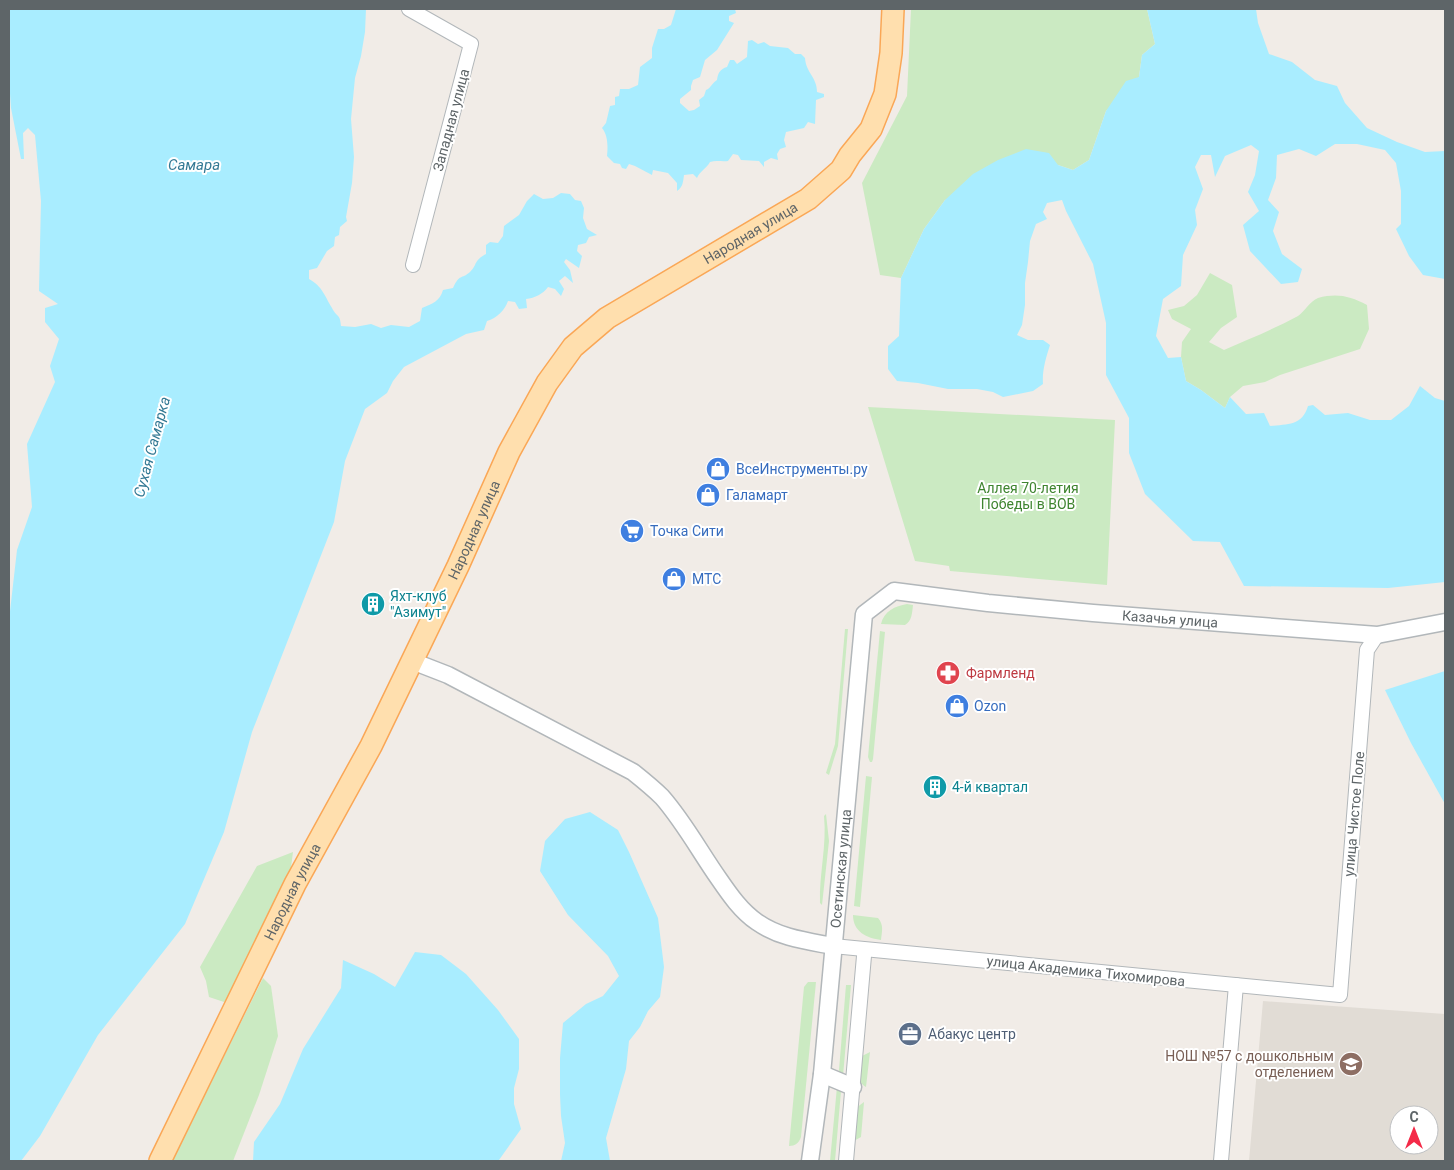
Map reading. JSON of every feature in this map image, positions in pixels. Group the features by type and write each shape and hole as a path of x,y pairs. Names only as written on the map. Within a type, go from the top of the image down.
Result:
{"main road":[{"name":"Народная улица","path":"160,1161 295,884 371,746 458,566 510,452 547,383 574,347 607,318 808,199 841,170 850,155 871,129 885,94 891,53 894,9"}],"street":[{"name":"Западная улица","path":"409,9 471,44 413,265"},
{"name":"Казачья улица","path":"894,591 988,603 1093,613 1377,634 1445,622"},
{"name":"Осетинская улица","path":"810,1161 822,1074 864,614 894,591"},
{"name":"улица Чистое Поле","path":"1340,995 1367,650 1377,634"},
{"path":"412,661 448,675 633,772 662,798 734,900 750,916 768,929 782,935 833,946"},
{"name":"улица Академика Тихомирова","path":"833,946 1340,995"},
{"path":"846,1161 864,956"},
{"path":"1221,1161 1236,985"},
{"path":"822,1074 853,1087"}],"shaded area":[{"name":"НОШ №57 с дошкольным отделением","path":"1263,1001 1445,1014 1445,1161 1249,1161"}],"green space":[{"path":"911,9 1147,9 1155,44 1142,55 1139,77 1106,111 1089,160 1073,170 1058,165 945,200 924,229 901,278 880,275 862,183 907,96"},
{"path":"1210,273 1232,285 1237,317 1221,328 1209,342 1224,350 1298,316 1315,299 1325,296 1343,296 1367,305 1369,329 1360,349 1280,375 1265,382 1243,386 1230,397 1225,408 1186,381 1181,357 1182,342 1191,329 1172,319 1168,310 1184,306 1197,295"},
{"name":"Аллея 70-летия Победы в ВОВ","path":"868,407 1115,420 1107,585 950,571 949,566 915,561"},
{"path":"907,604 913,605 909,621 905,625 881,624 887,612"},
{"path":"845,629 848,629 838,746 829,775 826,773 835,744"},
{"path":"880,631 885,632 873,759 870,762 868,757"},
{"path":"866,776 872,777 860,907 854,906"},
{"path":"826,814 829,841 822,905 820,903 820,892 825,827 824,816"},
{"path":"293,852 290,875 232,997 224,1002 209,997 206,981 200,967 257,866"},
{"path":"853,915 878,918 882,926 881,940 866,936 858,930 855,926"},
{"path":"263,978 271,986 278,1036 259,1095 233,1161 172,1161"},
{"path":"808,982 816,982 801,1137 796,1144 789,1146 804,987"},
{"path":"846,985 851,985 843,1076 839,1073 839,1070"},
{"path":"870,1052 866,1087 859,1078 860,1057"},
{"path":"837,1087 841,1091 835,1161 830,1161"},
{"path":"864,1102 861,1137 852,1142 856,1108"}],"water":[{"name":"Самара","path":"9,9 366,9 365,32 355,78 351,119 354,157 347,221 340,227 339,235 335,237 334,246 327,251 317,268 309,270 309,279 323,292 339,317 341,326 355,327 371,324 381,328 391,325 409,327 420,321 422,308 435,302 443,290 453,288 459,278 470,272 477,261 486,254 486,245 490,242 498,243 503,236 504,226 519,215 527,201 534,194 543,199 553,198 561,193 570,194 575,200 581,201 584,208 583,218 587,229 597,235 589,237 586,243 578,245 577,251 582,256 579,268 566,259 564,262 570,270 573,283 565,276 559,281 564,289 561,296 555,289 548,287 544,292 533,298 526,299 527,308 519,309 515,302 508,301 500,313 487,321 484,330 466,334 404,367 393,381 387,393 365,409 345,461 334,522 252,732 224,832 185,924 98,1035 40,1136 21,1161 9,1161 9,620 17,550 32,507 27,444 55,382 50,366 59,339 45,322 45,308 58,304 39,291 41,201 35,135 28,128 23,133 24,159 21,159 11,108"},
{"path":"676,9 735,9 736,13 729,16 729,21 734,23 717,50 705,60 700,77 693,80 691,90 680,99 680,103 689,111 700,106 699,100 717,80 718,75 727,67 730,60 734,60 737,64 747,57 748,41 752,40 758,44 764,42 770,46 788,48 795,54 801,54 805,58 807,68 817,87 817,92 824,94 824,97 816,100 815,124 808,122 804,128 786,132 784,140 786,147 780,149 777,154 778,160 771,158 764,162 764,167 759,161 741,160 738,155 733,154 728,161 710,162 697,178 693,174 684,175 682,186 677,191 677,183 668,173 653,170 652,175 629,164 626,169 622,168 620,164 614,163 607,156 606,138 602,128 606,123 610,106 615,105 615,97 619,96 620,89 629,89 638,85 640,67 652,58 652,48 658,29 664,29 671,25"},
{"path":"1147,9 1256,9 1258,23 1269,54 1292,62 1315,80 1337,86 1345,103 1367,128 1425,152 1445,151 1445,279 1423,275 1409,256 1396,229 1401,224 1401,191 1396,163 1385,150 1357,144 1335,144 1316,156 1299,149 1277,155 1276,178 1268,200 1279,212 1273,231 1282,254 1302,269 1298,282 1281,284 1250,251 1243,225 1259,211 1248,192 1255,175 1259,151 1251,145 1225,156 1215,177 1211,155 1201,155 1195,167 1203,189 1195,210 1197,225 1183,255 1181,286 1163,299 1156,336 1168,358 1181,357 1186,381 1225,408 1230,397 1246,414 1264,413 1270,426 1294,423 1302,417 1308,406 1313,405 1325,415 1348,413 1370,420 1391,420 1409,406 1420,386 1435,398 1445,401 1445,582 1388,588 1244,586 1220,542 1193,541 1145,494 1129,453 1129,418 1106,375 1106,323 1093,264 1062,200 1047,203 1043,212 1047,219 1036,224 1030,241 1025,283 1025,305 1022,325 1017,335 1028,340 1043,340 1050,345 1044,369 1043,384 1033,391 1003,397 993,392 977,389 948,389 897,381 888,369 888,346 899,336 901,278 924,229 945,200 973,174 998,160 1026,149 1049,153 1058,165 1073,170 1089,160 1106,111 1126,81 1139,77 1142,55 1155,44"},
{"path":"1445,671 1445,804 1411,743 1385,690"},
{"path":"590,812 618,830 629,852 658,918 664,967 660,997 648,1011 640,1027 629,1041 626,1069 606,1138 610,1161 561,1161 565,1143 560,1095 560,1058 563,1023 586,1004 603,996 619,976 608,956 568,915 540,871 545,841 565,819"},
{"path":"415,952 441,955 466,974 498,1010 519,1039 519,1069 514,1088 514,1104 521,1129 499,1160 253,1161 254,1142 280,1104 303,1049 341,988 343,960 374,974 395,987"}],"place":[{"name":"ВсеИнструменты.ру","path":"718,469"},
{"name":"Галамарт","path":"708,495"},
{"name":"Точка Сити","path":"632,531"},
{"name":"МТС","path":"674,579"},
{"name":"Яхт-клуб \"Азимут\"","path":"373,604"},
{"name":"Фармленд","path":"948,673"},
{"name":"Ozon","path":"957,706"},
{"name":"4-й квартал","path":"935,787"},
{"name":"Абакус центр","path":"910,1034"},
{"name":"НОШ №57 с дошкольным отделением","path":"1351,1064"}],"water label":[{"name":"Сухая Самарка","path":"152,447"}]}
